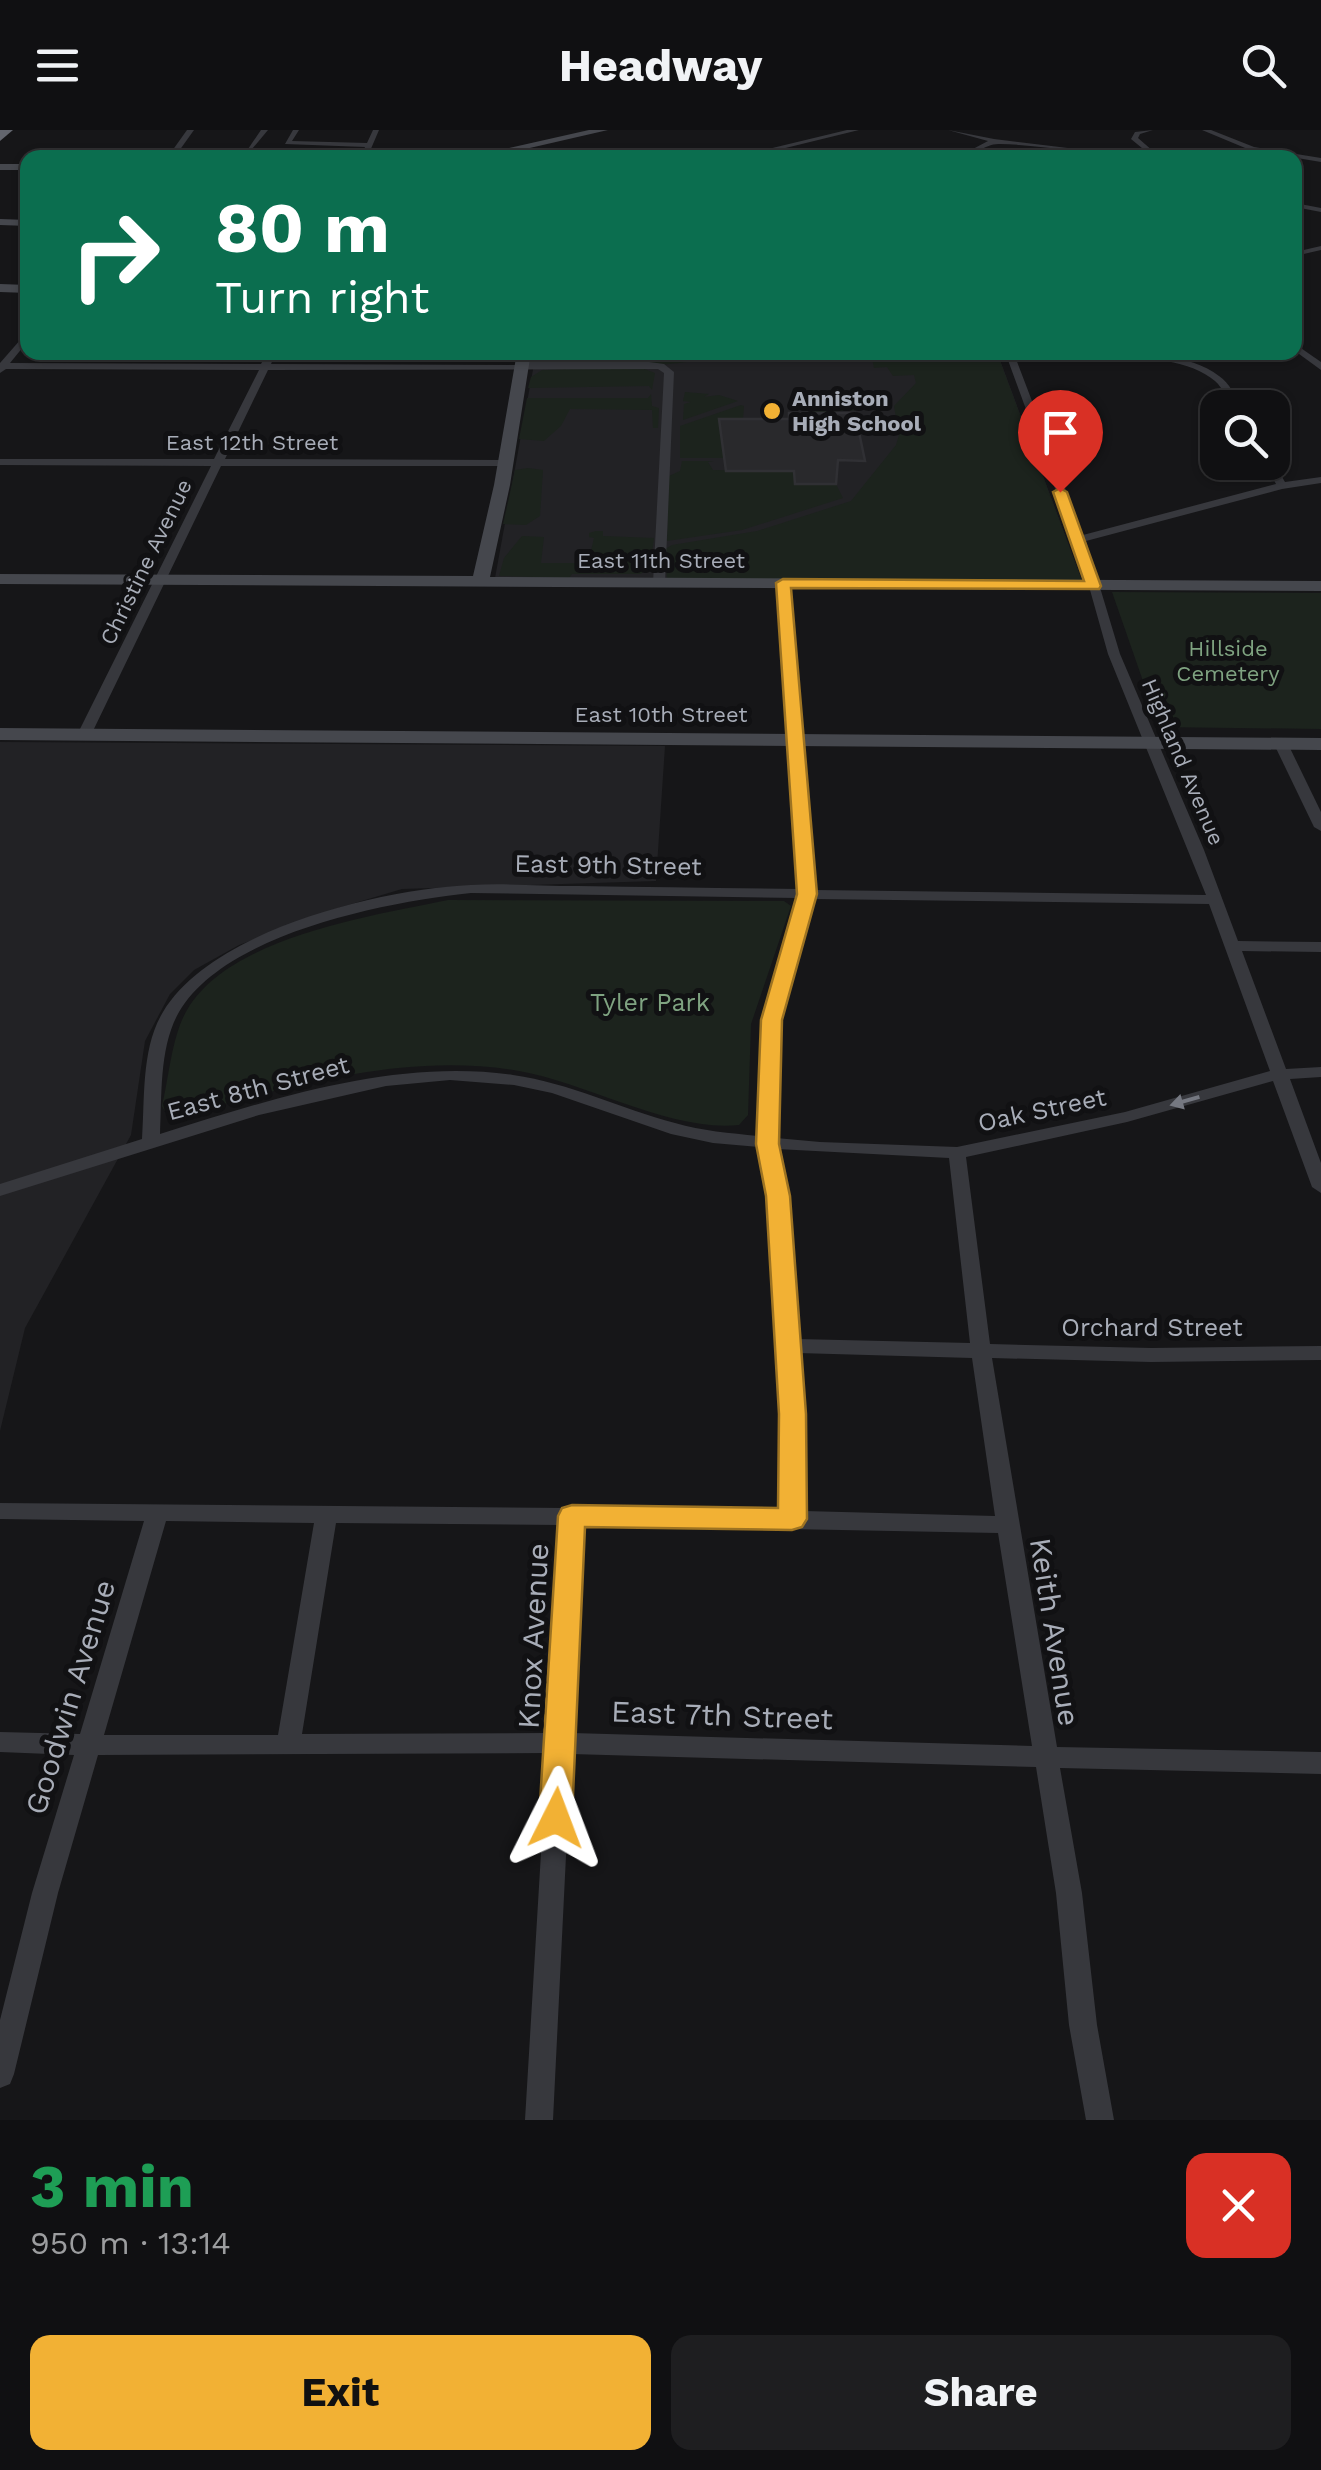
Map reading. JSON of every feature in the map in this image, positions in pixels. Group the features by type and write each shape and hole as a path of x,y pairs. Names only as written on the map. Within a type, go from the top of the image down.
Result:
{"highway":[{"path":"0,137 7,130"}],"street":[{"path":"250,148 265,130"},
{"path":"296,130 287,143 369,145"},
{"path":"367,150 376,130"},
{"path":"519,150 569,142 603,130"},
{"path":"769,150 856,130"},
{"path":"951,130 994,141 1076,150"},
{"path":"1148,150 1134,139 1136,134 1150,130"},
{"path":"1205,130 1252,150"},
{"path":"975,150 994,141"},
{"path":"298,145 298,150"},
{"path":"1,368 20,344"},
{"name":"Christine Avenue","path":"84,735 268,360"},
{"name":"Highland Avenue","path":"1012,360 1080,540 1114,654 1233,946 1321,1188"},
{"path":"1165,360 1179,362 1220,381 1226,390"},
{"path":"1,368 522,361 662,366 668,372 659,583"},
{"path":"480,582 522,361"},
{"name":"East 12th Street","path":"0,462 504,463"},
{"path":"1279,480 1282,486"},
{"path":"1080,540 1282,486 1321,480"},
{"name":"East 11th Street","path":"0,580 1321,586"},
{"path":"783,583 807,894 771,1020 767,1144 778,1196 788,1346 792,1519"},
{"name":"East 10th Street","path":"0,734 1321,744"},
{"path":"1281,744 1321,828"},
{"name":"East 9th Street","path":"151,1144 157,1052 170,1011 201,972 232,952 304,925 434,891 1214,900"},
{"path":"1233,946 1321,947"},
{"name":"Oak Street","path":"767,1144 957,1153 1127,1117 1278,1074 1321,1072"},
{"name":"East 8th Street","path":"0,1190 320,1092 450,1075 542,1086 672,1128 767,1144"},
{"name":"Keith Avenue","path":"957,1153 971,1288 984,1350 988,1408 1069,1892 1084,2025 1100,2120"},
{"name":"Orchard Street","path":"788,1346 1151,1355 1321,1352"},
{"path":"0,1512 792,1519 1008,1526"},
{"name":"Goodwin Avenue","path":"0,2074 45,1893 158,1512"},
{"path":"289,1743 326,1516"},
{"name":"Knox Avenue","path":"539,2120 572,1516"},
{"name":"East 7th Street","path":"0,1742 90,1746 560,1743 1044,1759 1321,1763"}],"shaded area":[{"name":"Anniston High School","path":"535,360 1000,360 1082,581 495,578"},
{"path":"0,742 665,746 656,881 402,889 239,945 194,970 170,994 145,1041 131,1135 25,1328 0,1431"}],"green space":[{"path":"603,360 696,360 647,365"},
{"path":"872,360 1000,360 1082,581 667,579 665,549 672,545 757,531 851,501 896,445 899,435 894,406 916,383 914,375 893,376 887,367 874,368"},
{"path":"637,366 655,373 652,390 649,386 528,388 531,377 542,370"},
{"path":"685,392 738,401 683,420 684,404 691,402 683,401"},
{"path":"651,394 652,406 659,408 658,428 653,428 652,410 570,409 561,426 544,441 519,439 527,398 648,398"},
{"path":"808,394 889,394 876,409 810,413"},
{"path":"741,405 743,420 793,458 680,458 680,426"},
{"path":"682,461 714,461 708,462 713,470 794,471 795,483 836,484 843,498 742,530 667,541 669,476 680,471"},
{"path":"515,470 543,470 540,516 526,525 503,524"},
{"path":"603,531 603,536 654,538 650,569 640,574 572,574 569,578 499,576 504,558 522,536 544,537 541,563 588,563 594,538 589,533"},
{"name":"Hillside Cemetery","path":"1112,592 1321,593 1321,729 1159,727"},
{"name":"Tyler Park","path":"448,900 784,901 791,906 751,1024 748,1115 739,1125 685,1121 545,1077 475,1066 388,1069 302,1084 175,1117 166,1113 162,1106 178,1031 187,1010 207,985 235,964 304,934"}],"building":[{"path":"789,413 855,413 865,461 838,460 836,484 795,484 794,471 726,471 719,419 789,419"}],"place":[{"name":"Anniston High School","path":"772,411"}],"route":[{"path":"556,1818 572,1516 792,1519 792,1414 778,1196 767,1144 771,1020 807,894 783,583 1093,586 1089,565 1060,492"}]}
